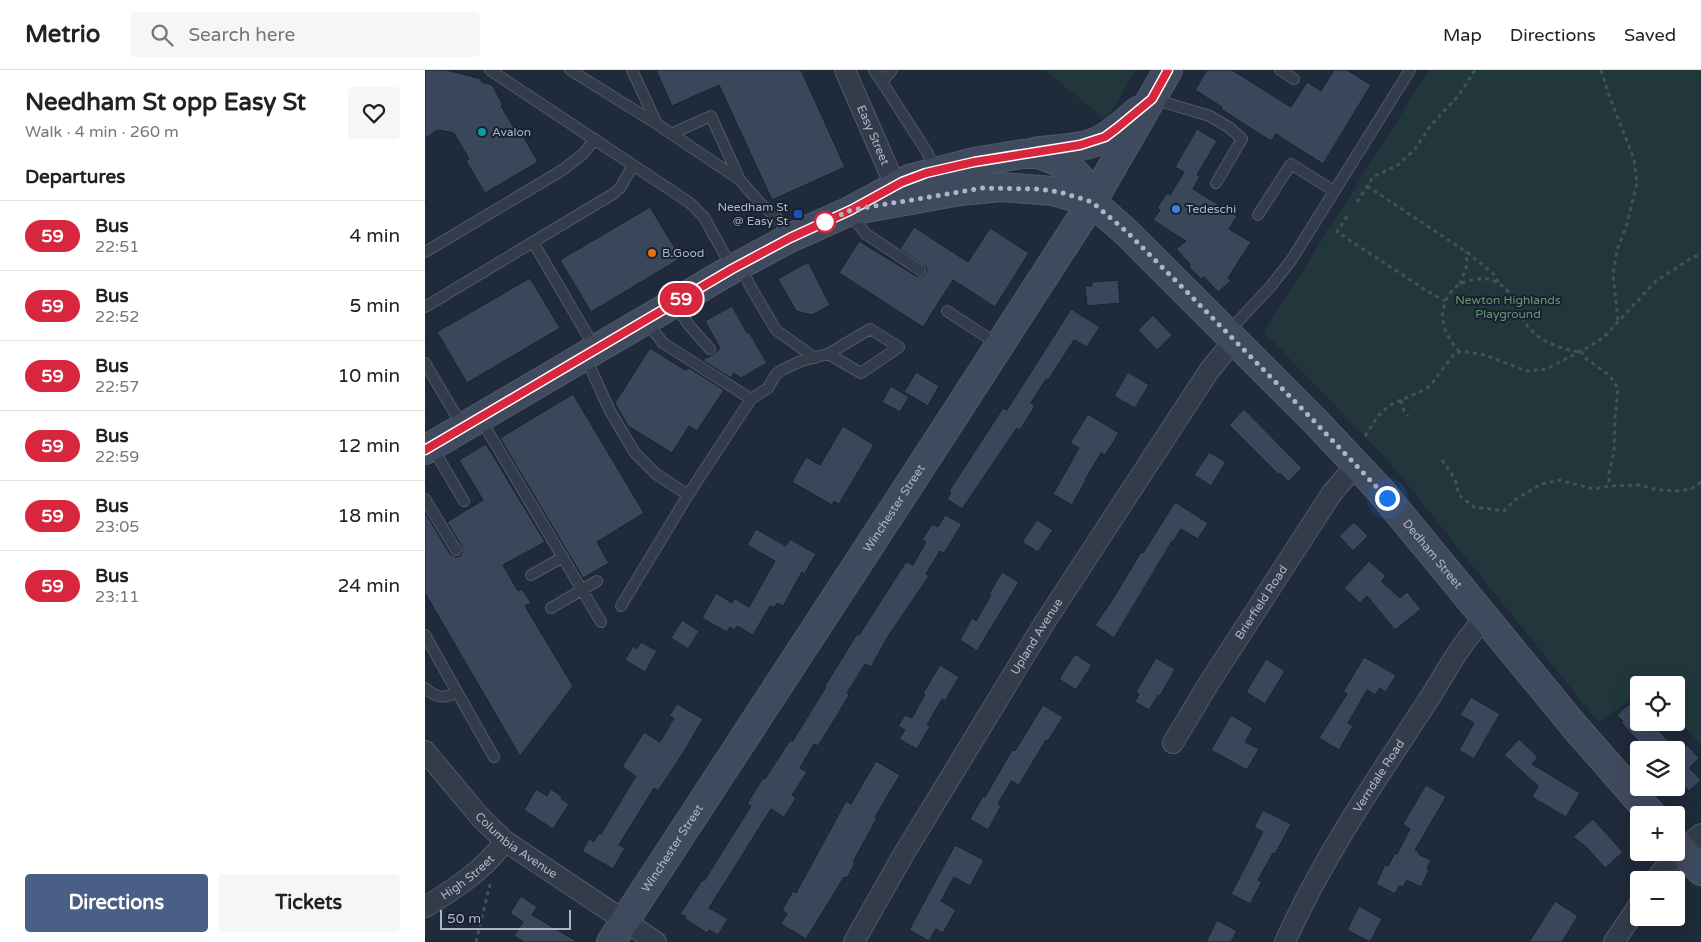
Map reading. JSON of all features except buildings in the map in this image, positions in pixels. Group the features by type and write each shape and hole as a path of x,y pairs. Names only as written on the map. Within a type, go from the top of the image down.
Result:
{"main road":[{"name":"Winchester Street","path":"618,931 1092,202 1168,70"},
{"path":"427,447 674,302 790,238 851,210 935,183 974,162 1098,141 1152,99"},
{"path":"1022,154 1045,156 1061,163 1080,178 1092,202"},
{"path":"935,183 983,188 1026,188 1060,192 1092,202"},
{"name":"Dedham Street","path":"1092,202 1127,232 1395,506 1575,727 1644,806"},
{"path":"1687,842 1701,871"}],"street":[{"name":"Easy Street","path":"845,70 899,193"},
{"name":"Upland Avenue","path":"854,942 907,849 1045,622 1230,336"},
{"name":"Brierfield Road","path":"1173,743 1209,683 1332,493 1356,465"},
{"name":"Verndale Road","path":"1285,942 1303,904 1362,800 1462,646 1475,628 1486,618"},
{"name":"Columbia Avenue","path":"425,751 481,818 505,841 618,931 656,942"},
{"name":"High Street","path":"425,907 459,885 486,863 505,841"},
{"path":"1663,871 1687,842"},
{"path":"1614,942 1630,918"}],"lane":[{"path":"490,70 683,197 698,210 749,284 776,330 815,358"},
{"path":"571,70 657,124 740,180 760,203 778,219 790,238"},
{"path":"588,70 595,86"},
{"path":"632,70 657,124"},
{"path":"874,70 927,152 932,163 935,183"},
{"path":"882,82 892,70"},
{"path":"1280,70 1294,79"},
{"path":"1230,336 1281,274 1411,70"},
{"path":"1152,99 1210,116 1230,128 1243,139 1216,183"},
{"path":"671,134 711,116 740,180"},
{"path":"425,252 561,172 583,154 595,139"},
{"path":"1258,215 1291,164 1334,192"},
{"path":"425,307 617,192 633,165"},
{"path":"851,210 857,224 866,234 920,270"},
{"path":"533,242 590,352 610,411 635,453 656,474 688,495"},
{"path":"674,302 686,321 710,349"},
{"path":"947,311 999,345"},
{"path":"646,320 663,343 751,399"},
{"path":"621,606 688,495 751,399 767,388 776,374 801,361 828,354 870,329 899,347 861,373 828,354"},
{"path":"425,364 471,422 563,557 601,622"},
{"path":"427,447 464,501"},
{"path":"425,499 456,550"},
{"path":"531,575 563,557"},
{"path":"551,608 597,581"},
{"path":"425,635 494,757"},
{"path":"425,688 436,696 441,697 447,697 457,692"}],"path":[{"path":"1357,202 1373,177 1398,165 1415,149 1431,125 1459,95 1475,70"},
{"path":"1601,70 1634,159 1637,183 1627,224 1617,250 1613,274 1618,322"},
{"path":"1367,186 1465,251 1496,276 1509,292 1533,333 1554,344 1580,352 1585,358 1609,375 1618,388 1614,452 1609,474 1609,486"},
{"path":"1347,216 1337,232 1445,301"},
{"path":"1459,352 1443,325 1442,313 1449,294 1460,284 1467,265 1465,251"},
{"path":"1365,436 1378,416 1390,405 1426,389 1454,354 1462,351 1495,358 1525,371 1546,369 1605,337 1656,281 1693,257 1701,255"},
{"path":"1460,284 1485,278 1499,282"},
{"path":"1401,400 1404,411 1408,416"},
{"path":"1443,460 1455,479 1459,495 1474,507 1504,511 1515,500 1541,484 1559,480 1594,489 1609,486 1640,486 1658,490 1678,491 1691,489 1701,482"},
{"path":"475,942 490,885 490,870 486,863"}],"green space":[{"path":"1044,70 1136,70 1106,120"},
{"name":"Newton Highlands Playground","path":"1429,70 1701,70 1701,745 1685,727 1685,676 1630,676 1630,701 1598,722 1391,464 1264,332"}],"bus line":[{"name":"59","path":"425,450 732,269 812,227 851,210 902,182 926,173 974,162 1098,141 1152,99 1168,70"}],"place":[{"name":"Avalon","path":"482,132"},
{"name":"Tedeschi","path":"1176,209"},
{"name":"Needham St @ Easy St","path":"798,214"},
{"name":"B.Good","path":"652,253"}],"route":[{"path":"825,222 851,210 983,188 1039,189 1060,192 1092,202 1127,232 1190,295 1387,498"}]}
